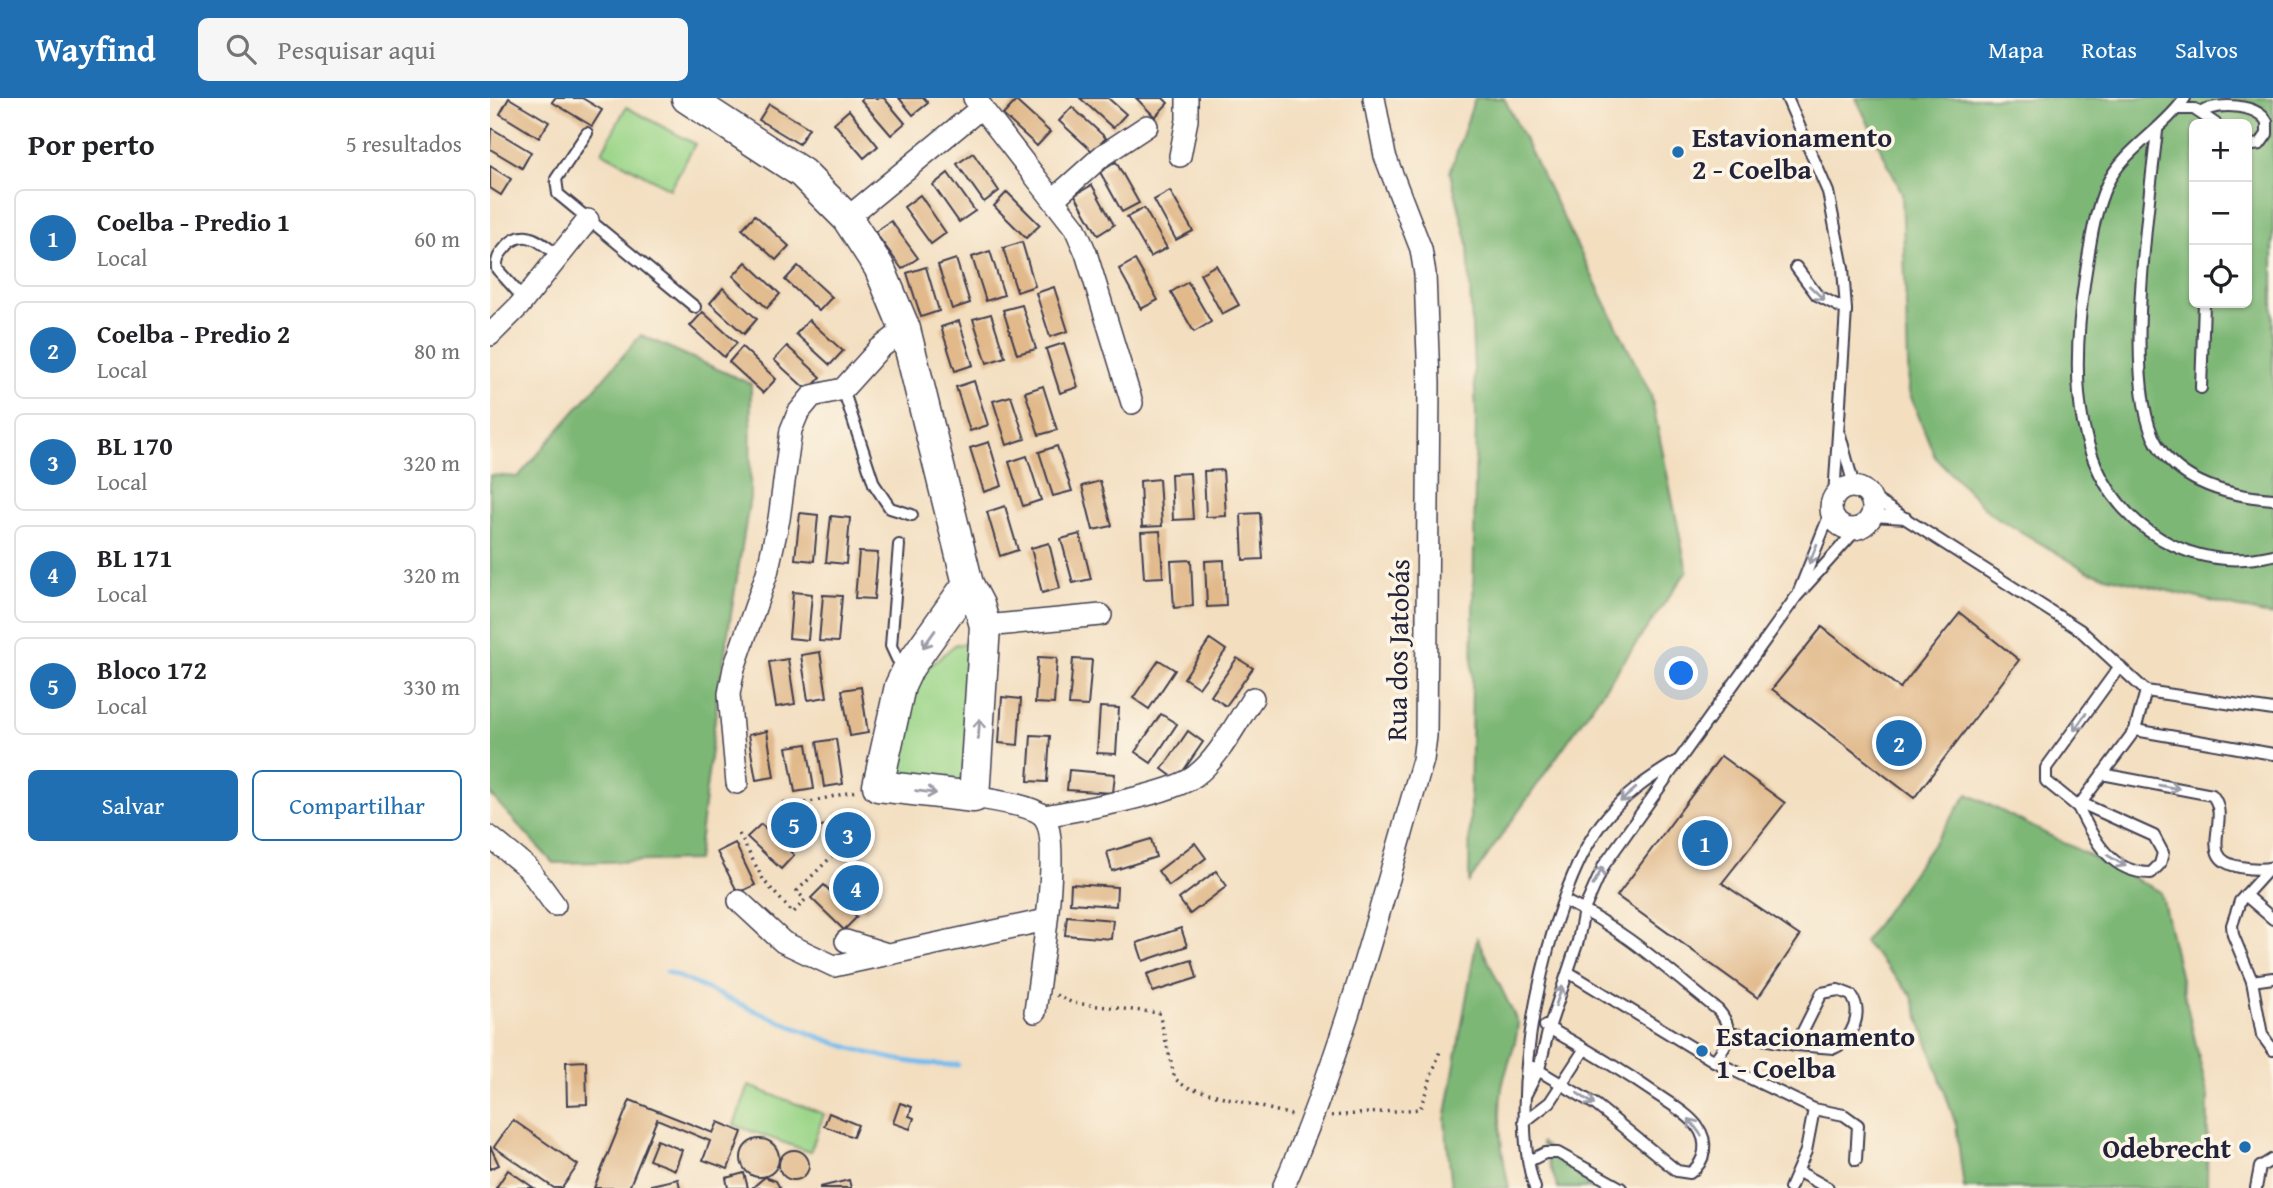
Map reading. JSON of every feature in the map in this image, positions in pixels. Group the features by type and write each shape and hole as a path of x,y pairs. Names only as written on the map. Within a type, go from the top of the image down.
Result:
{"street":[{"path":"687,98 784,160 847,218 890,287 905,329 968,583 979,605 985,626 974,797"},
{"path":"1180,156 1187,98"},
{"name":"Rua dos Jatobás","path":"1283,1188 1312,1118 1397,860 1423,760 1428,715 1429,383 1425,274 1421,249 1385,156 1374,98"},
{"path":"847,218 978,102 1055,198 1075,228 1086,253 1132,403"},
{"path":"1055,198 1103,155 1147,126"},
{"path":"490,335 524,299 588,220"},
{"path":"737,783 730,694 734,668 767,573 779,519 791,430 798,413 811,396 843,389 891,337 905,329"},
{"path":"1846,487 1863,507 1843,527 1832,504 1846,487"},
{"path":"968,583 909,667 894,708 878,786 974,797 1035,810 1044,816 1053,847 1035,1012"},
{"path":"985,626 1101,615"},
{"path":"1044,816 1093,807 1186,782 1207,765 1253,698"},
{"path":"490,837 528,868 555,905"},
{"path":"739,901 783,942 834,966 1046,920"},
{"path":"846,941 889,955"}],"lane":[{"path":"1787,98 1828,192 1843,268 1846,310 1832,504 1796,597"},
{"path":"2185,98 2157,131 2122,160 2107,184 2092,234 2078,340 2081,416 2088,450 2098,475 2116,500 2152,534 2176,548 2200,556 2229,561 2273,555"},
{"path":"2178,109 2202,112 2223,106 2259,113 2267,122 2267,134 2260,144 2252,145"},
{"path":"2201,119 2202,112"},
{"path":"2202,112 2210,119"},
{"path":"2157,131 2141,298 2141,378 2148,427 2168,458 2201,483 2231,494 2273,499"},
{"path":"587,133 560,171 555,187 564,201 695,307"},
{"path":"524,299 497,269 498,257 511,240 525,235 533,237 559,256"},
{"path":"1796,267 1817,295 1846,310"},
{"path":"2201,387 2204,308"},
{"path":"843,389 874,484 890,508 912,515"},
{"path":"1836,423 1863,507"},
{"path":"1863,507 1908,519 2080,630 2146,691 2273,710"},
{"path":"1863,507 1908,519"},
{"path":"1526,1094 1539,1069 1584,910 1604,865 1863,507"},
{"path":"899,545 891,646 897,659 909,667"},
{"path":"2080,805 2094,840 2108,857 2144,873 2151,873 2160,864 2163,853 2154,836 2080,805 2046,781 2046,768 2120,666"},
{"path":"2080,805 2135,730 2146,691"},
{"path":"2135,730 2273,754"},
{"path":"1535,1188 1528,1161 1524,1122 1527,1065 1547,959 1575,867 1613,809 1648,779 1684,756"},
{"path":"2102,774 2211,795 2219,811 2216,839 2219,858 2226,864 2238,867 2271,868"},
{"path":"2271,868 2245,895 2234,914 2232,925 2233,935 2252,981 2262,1035 2273,1050"},
{"path":"2245,895 2273,919"},
{"path":"1565,901 1584,910 1718,1010 1727,1020 1730,1033 1726,1046 1714,1061"},
{"path":"1568,972 1714,1061 1814,1109 1844,1115 1858,1125 1856,1160"},
{"path":"2252,981 2273,978"},
{"path":"1730,1033 1796,1045 1824,1049 1842,1044 1851,1034 1855,1019 1851,995 1838,990 1822,993 1796,1045"},
{"path":"1527,1065 1539,1069 1596,1105 1677,1171 1690,1173 1700,1166 1703,1158 1703,1137 1691,1120 1616,1066 1534,1020"},
{"path":"1524,1122 1550,1102 1584,1049"},
{"path":"1790,1188 1799,1172 1814,1109"},
{"path":"1528,1161 1545,1153 1558,1153 1621,1188"},
{"path":"2256,1188 2260,1167 2273,1159"},
{"path":"1799,1172 1828,1188"}],"path":[{"path":"739,834 764,880 793,913 805,900 797,891 842,846 801,804 878,786"},
{"path":"1038,988 1073,1003 1158,1013 1175,1079 1186,1087 1312,1118 1420,1109 1441,1048"}],"green space":[{"path":"1475,98 1504,98 1651,395 1687,571 1469,882 1476,413 1468,244 1450,172"},
{"path":"1856,98 2273,98 2273,616 2089,572 1991,514 1935,457 1909,392 1902,193"},
{"path":"626,107 695,144 670,189 602,152"},
{"path":"641,335 751,384 750,497 718,695 697,860 553,863 490,794 490,475 518,477"},
{"path":"956,644 978,645 961,790 898,778 894,766 919,675"},
{"path":"1968,794 2161,892 2208,1097 2207,1188 1964,1188 1956,1125 1911,994 1864,942"},
{"path":"1477,938 1518,1023 1516,1040 1504,1080 1500,1113 1504,1164 1509,1188 1452,1188 1445,1120"},
{"path":"749,1086 824,1114 810,1152 734,1125"},
{"path":"1541,1142 1593,1188 1558,1188"}],"building":[{"path":"509,98 549,122 539,138 500,114"},
{"path":"555,98 582,98 602,110 592,126 552,102"},
{"path":"884,98 905,123 891,135 861,100"},
{"path":"899,98 924,98 928,103 913,115"},
{"path":"1080,98 1108,98 1126,114 1113,128"},
{"path":"1136,98 1163,98 1168,103 1155,117"},
{"path":"1016,101 1050,132 1037,146 1003,115"},
{"path":"769,104 809,128 799,144 759,120"},
{"path":"1072,107 1106,138 1093,152 1059,121"},
{"path":"849,110 878,146 864,158 834,123"},
{"path":"491,128 531,152 522,168 490,149"},
{"path":"973,153 999,191 984,202 957,164"},
{"path":"1116,162 1139,203 1122,212 1100,172"},
{"path":"490,166 511,179 501,195 490,188"},
{"path":"948,173 975,211 959,222 933,185"},
{"path":"1092,185 1114,225 1098,235 1075,195"},
{"path":"1170,191 1193,231 1176,240 1154,200"},
{"path":"1007,192 1040,225 1026,238 994,206"},
{"path":"920,195 946,233 931,244 904,207"},
{"path":"1144,208 1167,248 1150,257 1127,217"},
{"path":"755,215 789,246 776,260 742,229"},
{"path":"891,221 918,258 902,269 875,232"},
{"path":"1022,242 1035,286 1017,292 1003,248"},
{"path":"990,251 1004,295 986,301 972,257"},
{"path":"956,259 970,303 952,309 938,265"},
{"path":"1135,260 1158,300 1141,309 1119,269"},
{"path":"746,262 780,294 767,308 733,276"},
{"path":"1216,265 1239,305 1222,314 1200,274"},
{"path":"798,266 832,297 819,311 785,280"},
{"path":"926,267 939,311 921,317 907,273"},
{"path":"1188,282 1211,322 1194,332 1171,292"},
{"path":"1054,287 1068,331 1050,337 1036,293"},
{"path":"723,288 757,319 744,334 710,303"},
{"path":"1022,305 1036,349 1017,354 1003,310"},
{"path":"703,312 737,343 724,357 690,326"},
{"path":"991,314 1005,357 987,363 973,319"},
{"path":"809,320 843,351 830,365 796,334"},
{"path":"959,321 973,365 955,371 941,327"},
{"path":"1064,343 1078,387 1060,393 1046,349"},
{"path":"787,346 821,377 808,391 774,360"},
{"path":"742,347 776,379 763,393 729,362"},
{"path":"974,381 988,425 970,431 956,387"},
{"path":"1043,386 1057,430 1039,435 1025,392"},
{"path":"1011,396 1025,439 1007,445 993,401"},
{"path":"989,442 1002,486 984,492 970,448"},
{"path":"1057,446 1072,491 1053,496 1039,452"},
{"path":"1027,456 1041,500 1023,506 1009,462"},
{"path":"1223,470 1226,516 1206,517 1204,471"},
{"path":"1190,473 1193,519 1173,520 1171,474"},
{"path":"1159,479 1162,526 1142,527 1140,481"},
{"path":"1100,481 1112,526 1093,530 1082,486"},
{"path":"1005,506 1018,550 1000,556 987,512"},
{"path":"800,513 818,515 814,561 795,559"},
{"path":"1260,513 1263,559 1243,560 1241,514"},
{"path":"831,516 850,518 846,564 826,562"},
{"path":"1160,531 1163,577 1144,578 1141,532"},
{"path":"1080,534 1091,579 1073,583 1061,539"},
{"path":"1049,543 1060,588 1042,593 1031,548"},
{"path":"859,552 878,553 874,599 855,598"},
{"path":"1191,560 1193,606 1174,608 1171,561"},
{"path":"1224,560 1226,606 1207,607 1205,561"},
{"path":"793,592 812,594 808,640 789,638"},
{"path":"823,595 842,596 838,642 819,641"},
{"path":"1960,613 2019,660 1914,798 1772,689 1822,627 1900,688"},
{"path":"1210,639 1226,650 1199,688 1184,678"},
{"path":"820,652 827,697 808,700 801,655"},
{"path":"1038,657 1057,658 1054,704 1035,703"},
{"path":"1237,658 1253,668 1226,706 1211,696"},
{"path":"788,659 795,704 776,707 769,662"},
{"path":"1073,659 1092,660 1088,706 1069,705"},
{"path":"1159,660 1175,670 1149,709 1133,698"},
{"path":"861,687 868,733 850,736 842,690"},
{"path":"1002,697 1021,699 1018,745 999,743"},
{"path":"1100,707 1119,708 1116,754 1097,753"},
{"path":"1161,714 1177,724 1151,763 1135,752"},
{"path":"767,731 774,777 756,780 748,735"},
{"path":"1188,731 1203,742 1177,780 1162,769"},
{"path":"1031,735 1050,736 1047,782 1028,781"},
{"path":"836,739 843,784 824,787 817,742"},
{"path":"807,744 814,789 795,792 787,747"},
{"path":"1721,756 1785,803 1722,883 1800,936 1758,998 1617,896"},
{"path":"1069,770 1115,774 1113,793 1067,790"},
{"path":"784,802 816,835 803,848 771,816"},
{"path":"838,812 870,845 858,857 826,824"},
{"path":"761,824 794,855 781,869 747,837"},
{"path":"1151,839 1156,857 1112,871 1107,852"},
{"path":"735,843 755,885 738,893 717,852"},
{"path":"1195,843 1206,858 1169,886 1158,871"},
{"path":"846,865 878,899 865,911 834,876"},
{"path":"1216,871 1227,886 1190,914 1179,899"},
{"path":"1071,884 1117,887 1116,906 1070,903"},
{"path":"824,885 857,917 844,930 811,898"},
{"path":"1067,916 1113,920 1111,939 1065,935"},
{"path":"1181,928 1187,946 1143,961 1137,943"},
{"path":"1192,960 1197,978 1153,992 1147,974"},
{"path":"586,1061 587,1104 567,1105 566,1062"},
{"path":"630,1100 713,1133 718,1122 742,1132 728,1169 703,1160 710,1141 657,1119 629,1188 594,1188"},
{"path":"900,1103 912,1107 909,1116 914,1118 910,1129 893,1123"},
{"path":"829,1113 858,1125 853,1137 824,1126"},
{"path":"513,1120 578,1165 562,1188 554,1188 494,1147"},
{"path":"760,1139 773,1145 779,1158 773,1171 760,1177 747,1171 741,1158 747,1145"},
{"path":"657,1140 682,1150 675,1170 649,1160"},
{"path":"490,1146 499,1165 490,1169"},
{"path":"794,1150 800,1151 808,1159 808,1171 800,1179 794,1180 788,1179 780,1171 779,1165 780,1159 788,1151"},
{"path":"508,1170 534,1188 496,1188"},
{"path":"744,1173 748,1188 728,1188 726,1178"},
{"path":"765,1177 776,1181 780,1188 752,1188"},
{"path":"678,1179 680,1188 652,1188 651,1185"},
{"path":"849,1180 851,1188 820,1188 820,1187"}],"waterway":[{"path":"667,972 809,1033 846,1046 883,1057 958,1065"}],"place":[{"name":"Estavionamento 2 - Coelba","path":"1678,152"},
{"name":"Coelba - Predio 2","path":"1899,743"},
{"name":"Bloco 172","path":"794,825"},
{"name":"BL 170","path":"848,835"},
{"name":"Coelba - Predio 1","path":"1705,843"},
{"name":"BL 171","path":"856,888"},
{"name":"Estacionamento 1 - Coelba","path":"1702,1051"},
{"name":"Odebrecht","path":"2245,1147"}]}
